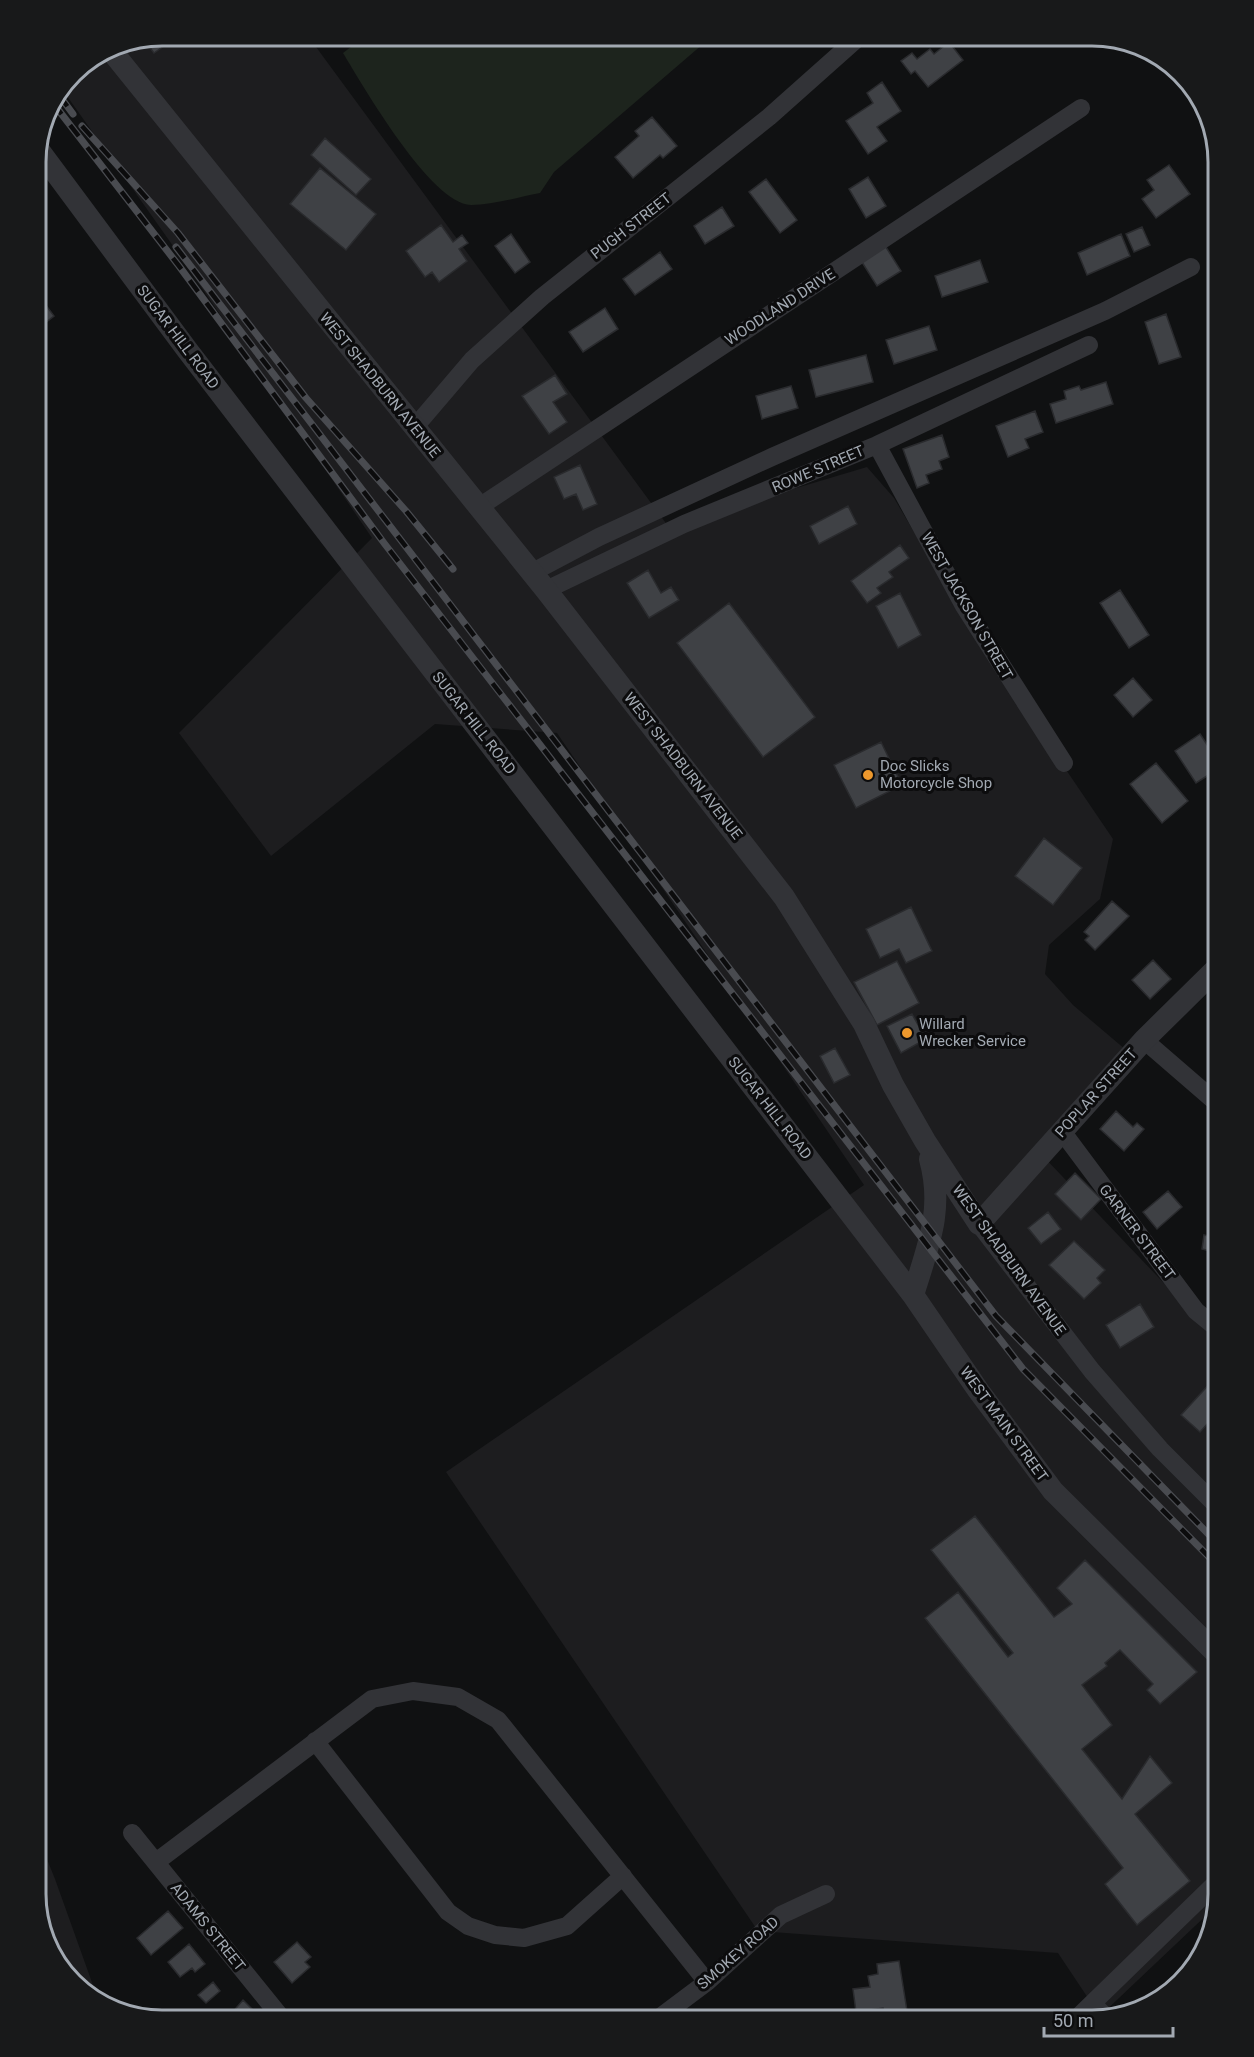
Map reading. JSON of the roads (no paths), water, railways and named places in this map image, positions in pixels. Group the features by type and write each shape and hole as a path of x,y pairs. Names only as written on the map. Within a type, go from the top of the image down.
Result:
{"street":[{"name":"PUGH STREET","path":"414,428 472,360 542,297 769,117 848,47"},
{"name":"WEST SHADBURN AVENUE","path":"116,56 546,590 784,897 864,1024 893,1085 925,1142 979,1224 1092,1371 1160,1449 1208,1497"},
{"name":"WOODLAND DRIVE","path":"479,507 1081,108"},
{"name":"SUGAR HILL ROAD","path":"47,161 195,361 913,1294"},
{"path":"531,573 599,537 772,457 1105,311 1191,267"},
{"name":"ROWE STREET","path":"546,590 684,524 877,445 1089,345"},
{"name":"WEST JACKSON STREET","path":"877,445 964,606 1064,763"},
{"name":"POPLAR STREET","path":"979,1224 1144,1040 1208,977"},
{"path":"1144,1040 1208,1095"},
{"name":"GARNER STREET","path":"1061,1130 1196,1311 1208,1321"},
{"path":"913,1294 934,1219 937,1185 925,1142"},
{"name":"WEST MAIN STREET","path":"913,1294 978,1390 1053,1491 1208,1645"},
{"path":"156,1862 372,1699 413,1691 458,1697 498,1720 707,1982"},
{"path":"315,1741 448,1912 468,1926 495,1935 524,1938 567,1926 623,1876"},
{"name":"ADAMS STREET","path":"132,1833 275,2010"},
{"path":"1086,2010 1208,1891"},
{"name":"SMOKEY ROAD","path":"670,2010 707,1982 781,1915 826,1894"},
{"path":"1093,2004 1099,2010"}],"railway":[{"path":"64,102 73,114"},
{"path":"59,111 179,266 384,543 1023,1369 1208,1556"},
{"path":"82,126 178,233 306,398 406,511 453,569"},
{"path":"176,247 996,1316 1208,1534"}],"place":[{"name":"Doc Slicks Motorcycle Shop","path":"868,775"},
{"name":"Willard Wrecker Service","path":"907,1033"}]}
